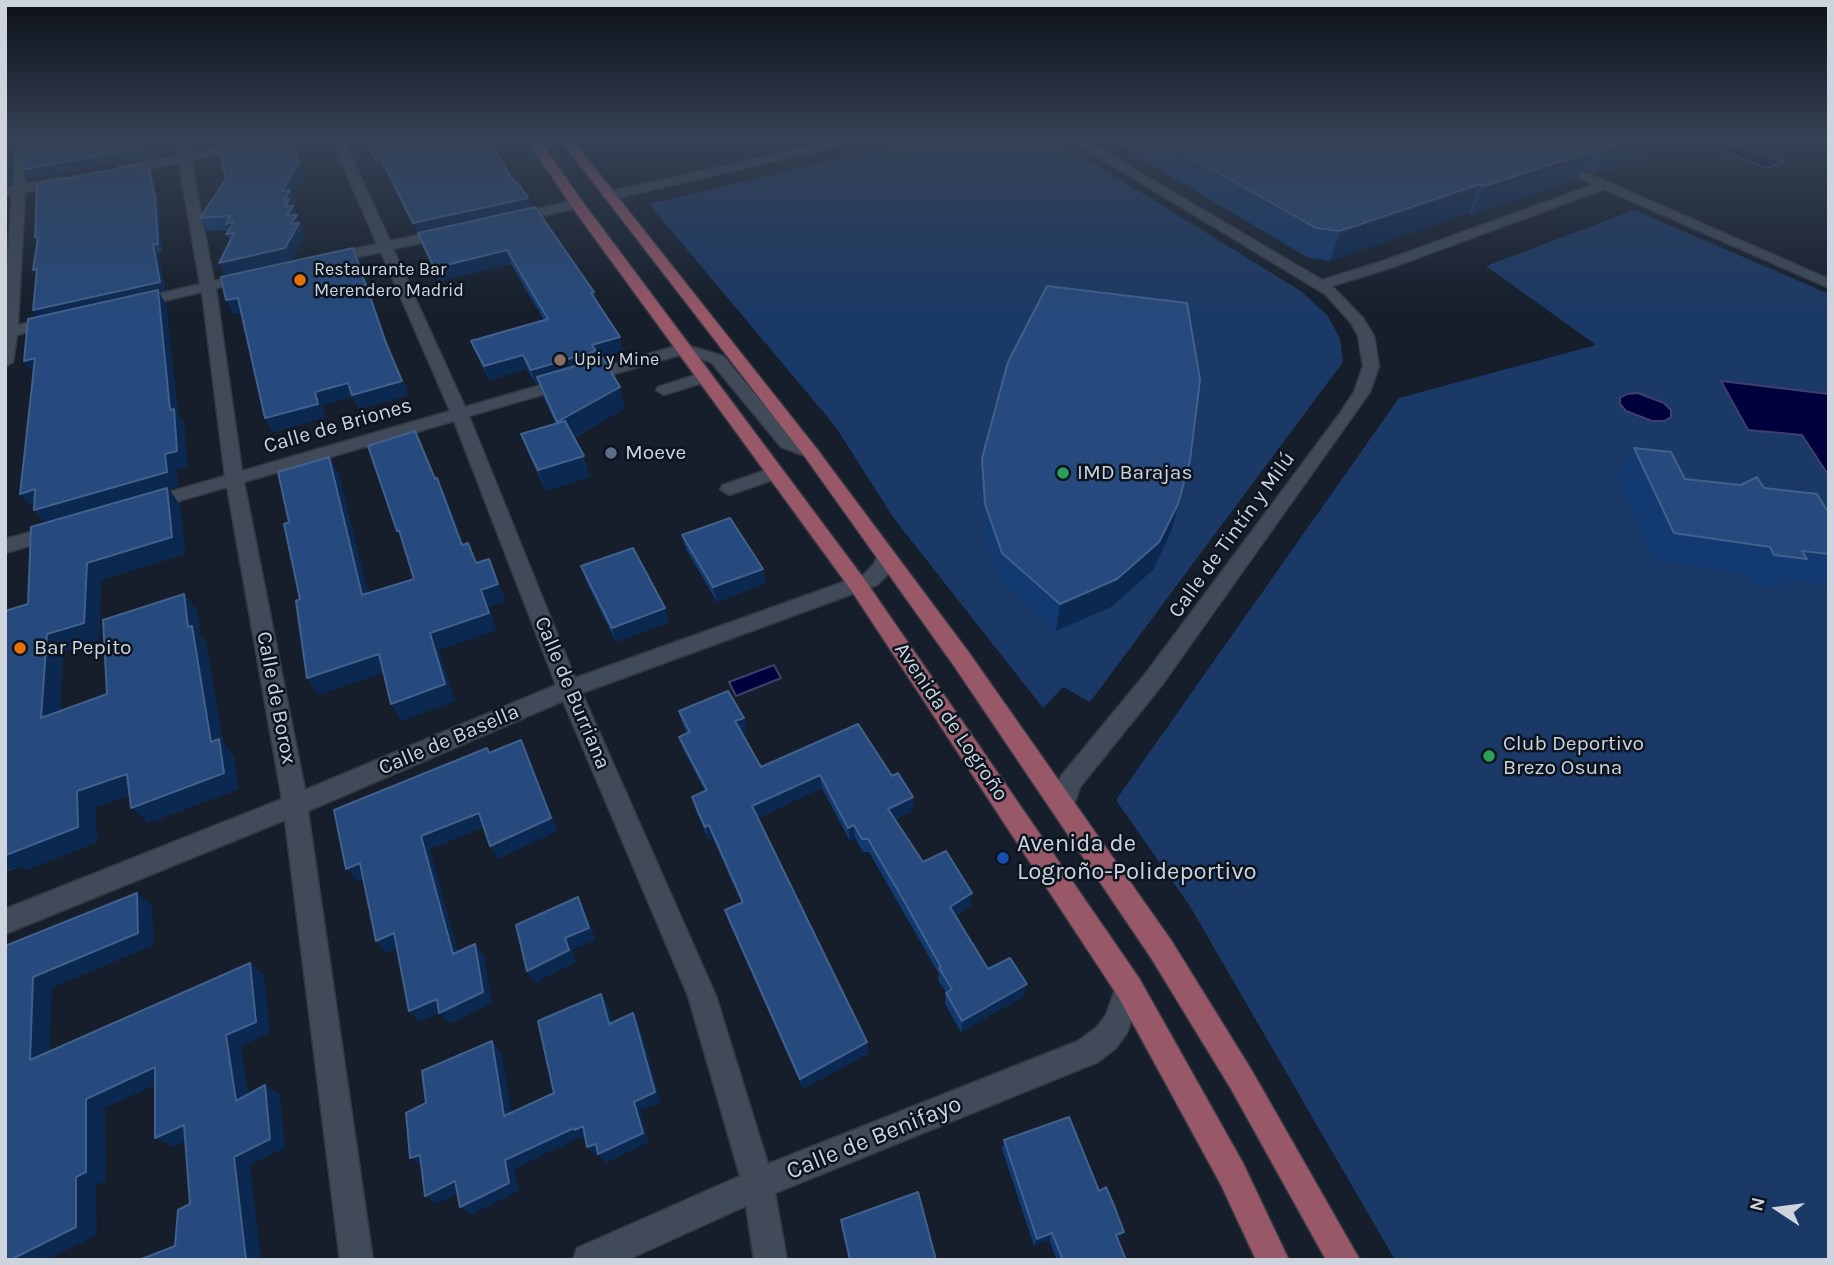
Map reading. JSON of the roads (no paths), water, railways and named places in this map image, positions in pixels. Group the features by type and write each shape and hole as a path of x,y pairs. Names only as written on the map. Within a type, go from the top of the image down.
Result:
{"main road":[{"name":"Avenida de Logroño","path":"589,197 811,453 962,660 1161,949 1241,1079 1344,1260"},
{"name":"Avenida de Logroño","path":"591,197 683,349 858,585 1129,988 1232,1174 1273,1260"}],"street":[{"path":"5,362 12,197"},
{"name":"Calle de Borox","path":"192,197 208,286 234,478 295,805 357,1260"},
{"name":"Calle de Burriana","path":"365,197 460,415 569,689 702,996 758,1184 771,1260"},
{"path":"498,222 605,197"},
{"name":"Calle de Tintín y Milú","path":"1062,806 1064,793 1077,772 1154,678 1362,392 1371,366 1366,336 1351,312 1330,291 1172,197"},
{"path":"1320,285 1388,264 1571,197"},
{"path":"1631,197 1829,284"},
{"path":"307,264 458,230"},
{"path":"123,306 240,279"},
{"path":"7,332 72,317"},
{"name":"Calle de Briones","path":"130,509 683,349"},
{"name":"Avenida de Logroño","path":"683,349 716,359 788,443 811,453"},
{"path":"664,390 705,377"},
{"path":"729,489 775,473"},
{"path":"5,547 77,525"},
{"name":"Calle de Basella","path":"5,922 295,805 569,689 858,585 877,575 886,556"},
{"name":"Calle de Benifayo","path":"589,1260 758,1184 1088,1052 1106,1038 1117,1023 1129,988"}],"place":[{"name":"Restaurante Bar Merendero Madrid","path":"300,280"},
{"name":"Upi y Mine","path":"560,360"},
{"name":"Moeve","path":"611,453"},
{"name":"IMD Barajas","path":"1063,473"},
{"name":"Bar Pepito","path":"20,648"},
{"name":"Club Deportivo Brezo Osuna","path":"1489,756"},
{"name":"Avenida de Logroño-Polideportivo","path":"1003,858"}]}
